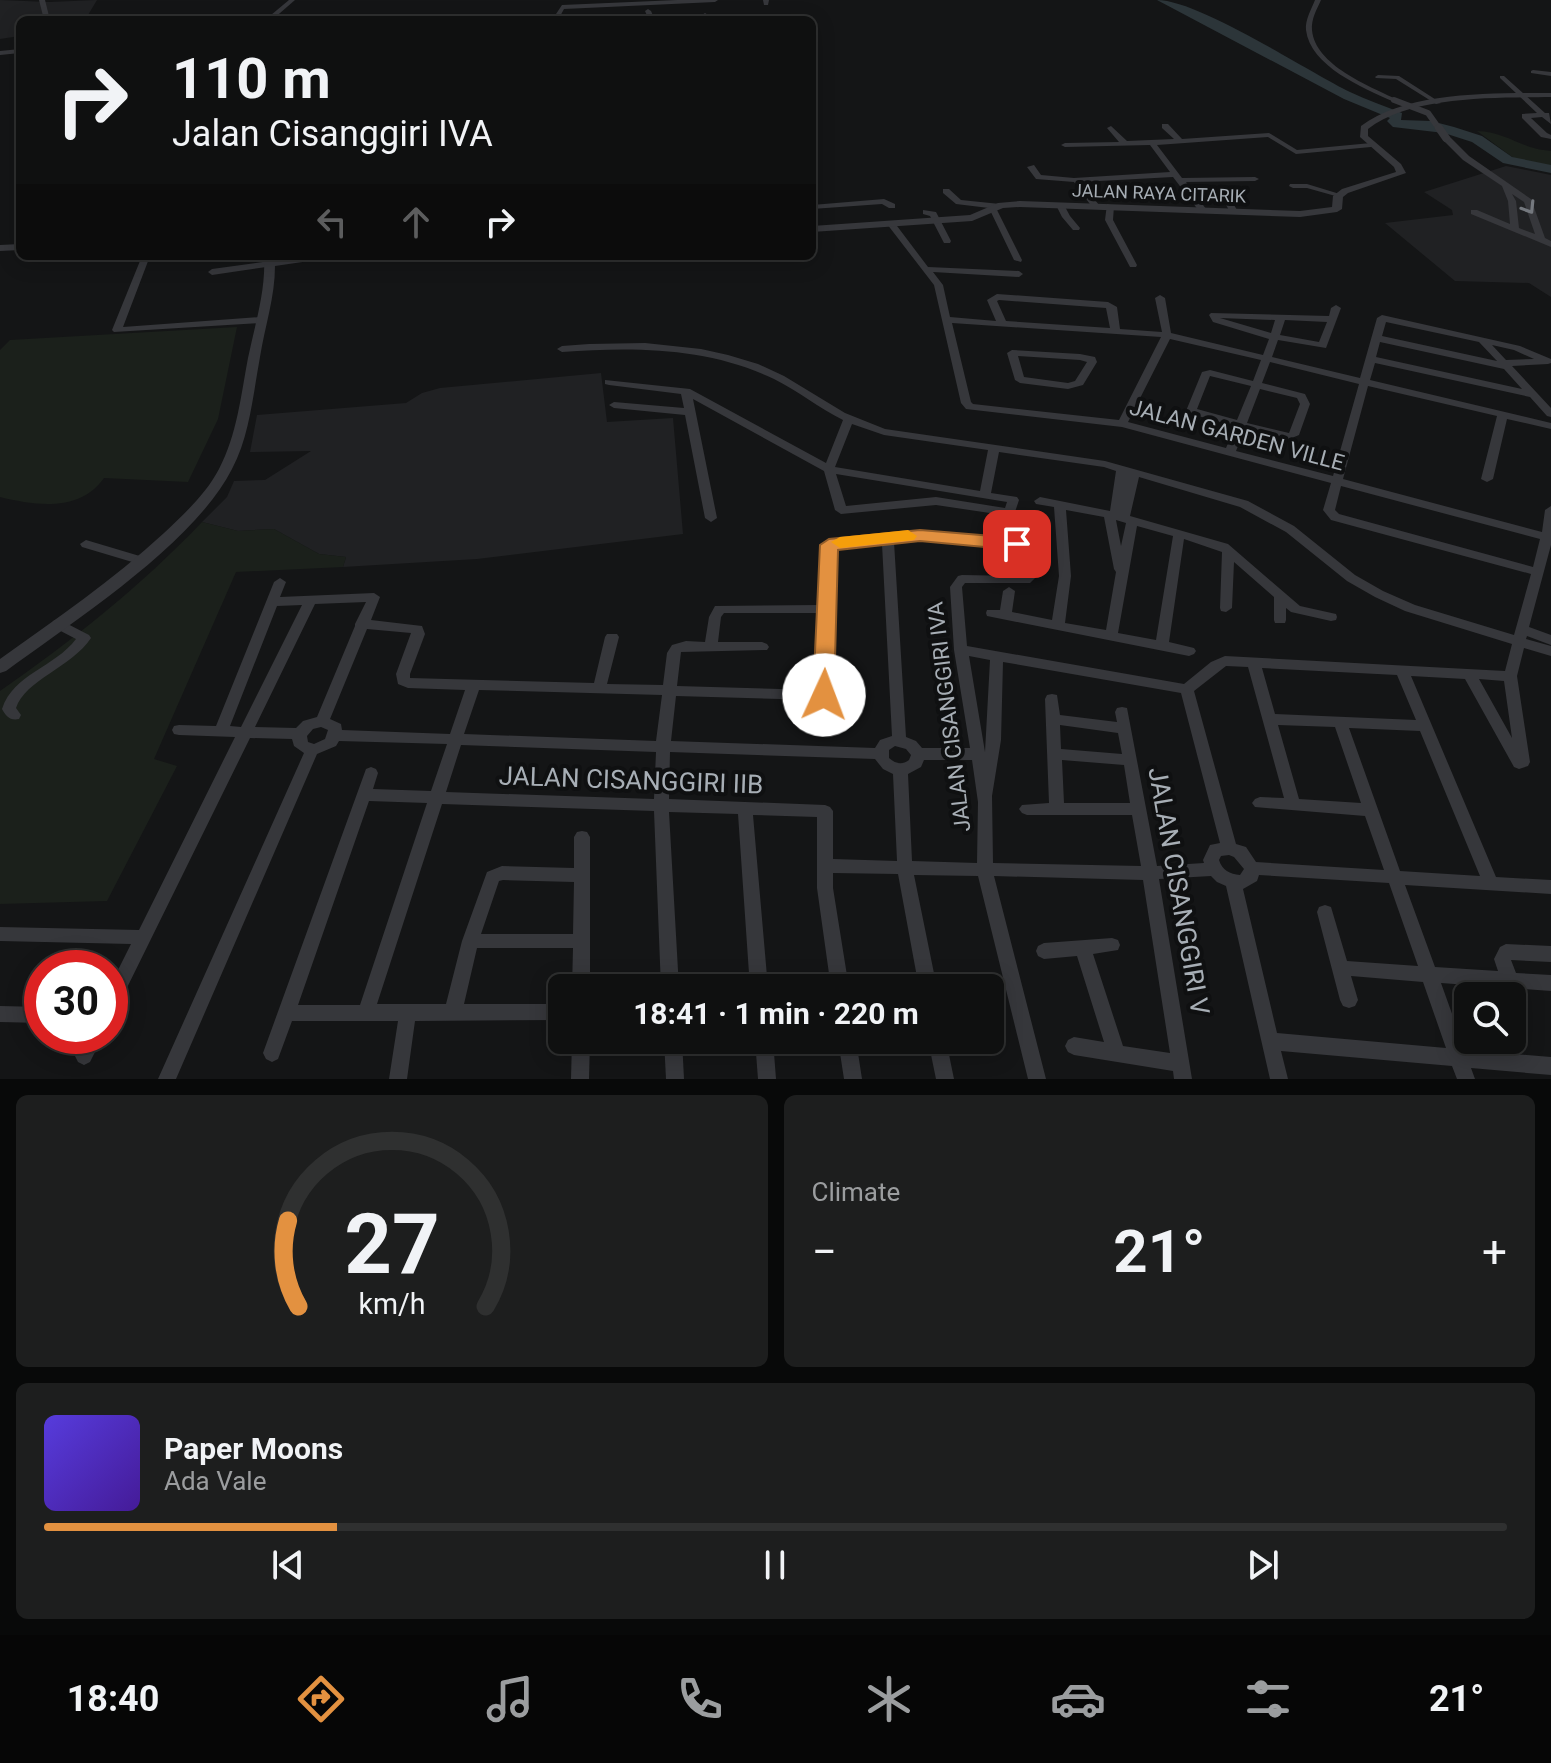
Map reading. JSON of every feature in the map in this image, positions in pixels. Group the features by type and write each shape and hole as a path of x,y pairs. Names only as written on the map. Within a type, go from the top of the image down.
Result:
{"street":[{"path":"273,16 292,0"},
{"path":"557,16 560,7 715,0"},
{"path":"1318,0 1308,34 1314,48 1337,70 1394,100 1428,113 1466,158 1528,201 1541,240"},
{"path":"648,11 650,16"},
{"path":"1533,72 1551,74"},
{"path":"1378,77 1396,76 1438,103"},
{"path":"1502,77 1548,118"},
{"path":"1371,145 1364,137 1364,128 1372,120 1396,111 1438,103 1551,95"},
{"path":"1548,118 1525,116 1544,135 1551,137"},
{"path":"1165,126 1179,140"},
{"path":"1111,128 1125,144"},
{"path":"1065,145 1272,135 1300,152 1371,145"},
{"path":"1204,139 1212,146"},
{"path":"1152,143 1202,209"},
{"name":"JALAN RAYA CITARIK","path":"816,229 937,221 978,217 994,208 1060,205 1232,207 1327,213 1337,209 1339,195 1401,173 1398,166 1371,145"},
{"path":"1031,167 1039,177 1072,180 1179,177 1255,179"},
{"path":"1072,180 1081,185 1095,205"},
{"path":"1504,184 1512,201 1515,229"},
{"path":"1293,186 1307,186 1339,195"},
{"path":"946,191 959,202 994,208 1018,260"},
{"path":"816,207 883,201 892,206"},
{"path":"1060,205 1076,228"},
{"path":"1110,206 1109,220 1133,265"},
{"path":"926,212 937,221 947,241"},
{"path":"1474,212 1551,244"},
{"name":"JALAN GARDEN VILLE","path":"891,224 938,285 966,403 970,407 1122,424 1549,537"},
{"path":"144,260 117,330 261,320"},
{"path":"0,667 139,560 206,497 226,469 245,402 269,260 212,272"},
{"path":"925,269 1019,274"},
{"path":"1002,324 992,300 997,297 1108,305 1112,307 1115,331"},
{"path":"1122,424 1167,335 1160,298"},
{"path":"1217,313 1281,317 1334,314 1323,346 1222,323 1213,317 1217,313"},
{"path":"1230,453 1281,317"},
{"path":"1538,572 1335,517 1329,510 1382,318 1517,348 1550,362"},
{"path":"946,320 1167,335 1551,426"},
{"path":"1047,327 1049,354"},
{"path":"1377,338 1506,365 1550,362"},
{"path":"1481,339 1551,414"},
{"path":"562,349 663,347 728,359 780,378 848,420 884,432 1128,470 1244,504 1290,529 1351,578 1410,608 1522,636 1551,640"},
{"path":"1012,353 1049,354 1087,358 1092,362 1079,383 1073,386 1018,379 1012,353"},
{"path":"1372,359 1534,395"},
{"path":"1207,373 1257,384 1304,398 1305,404 1294,435 1287,437 1190,409 1207,373"},
{"path":"609,382 686,391 829,469 1013,500 1010,512 936,501 841,510 829,469 848,420"},
{"path":"686,391 711,518"},
{"path":"614,405 690,412"},
{"path":"1487,479 1503,415"},
{"path":"985,495 994,448"},
{"path":"1111,636 1121,578 1120,517 1128,470"},
{"path":"833,483 882,478"},
{"path":"1040,501 1120,517 1228,551 1296,609 1331,617"},
{"path":"1058,626 1065,576 1060,505"},
{"path":"1469,674 1515,760 1523,762 1510,676 1549,537 1551,510"},
{"path":"1120,517 1121,578"},
{"path":"1162,646 1179,534"},
{"name":"JALAN CISANGGIRI IVA","path":"823,716 829,545 888,538 947,537 1017,544 1027,549 1034,563 1033,574 1026,580 968,579 956,583 961,650 986,802 985,872 1037,1079"},
{"path":"888,538 899,740"},
{"path":"86,544 139,560"},
{"path":"1226,608 1228,551"},
{"path":"221,732 280,582"},
{"path":"1009,591 998,615 1189,651"},
{"path":"272,602 373,595 374,599 322,721"},
{"path":"1280,596 1280,620"},
{"path":"128,966 311,600"},
{"path":"711,646 715,617 720,609 826,609"},
{"path":"14,715 9,709 13,695 82,643 83,636 58,624"},
{"path":"361,624 417,629 418,634 403,674 403,680 408,683 824,695"},
{"path":"1522,636 1551,651"},
{"path":"599,689 612,637"},
{"path":"669,974 661,805 663,745 677,648 762,647"},
{"path":"961,650 1187,689 1220,663 1253,661 1510,676"},
{"path":"986,802 994,740 997,656"},
{"path":"1253,661 1293,804"},
{"path":"1402,671 1491,883"},
{"path":"366,1013 473,686"},
{"path":"1187,689 1229,848"},
{"path":"1052,699 1057,809"},
{"name":"JALAN CISANGGIRI V","path":"1122,712 1148,873 1164,945 1182,1072"},
{"path":"1053,719 1125,729"},
{"path":"1269,719 1423,726"},
{"path":"322,721 336,728 331,742 312,750 303,748 299,742 300,734 308,725 322,721"},
{"path":"1340,722 1466,1079"},
{"path":"179,730 300,734"},
{"path":"336,735 880,754"},
{"path":"880,754 886,744 899,740 911,745 918,754"},
{"path":"167,1079 312,750"},
{"path":"880,754 886,765 900,770 916,763 918,754"},
{"path":"918,754 978,754"},
{"path":"1055,754 1130,760"},
{"path":"900,770 905,869 925,974"},
{"path":"272,1053 371,773"},
{"name":"JALAN CISANGGIRI IIB","path":"364,795 825,811 825,866"},
{"path":"1260,803 1371,810"},
{"path":"745,808 758,974"},
{"path":"1027,809 1138,809"},
{"path":"581,974 582,837"},
{"path":"838,974 825,888 825,866 985,872 1148,873 1213,869 1233,882 1243,882 1251,876 1252,868 1240,852 1229,848 1216,850 1211,860 1213,869"},
{"path":"1252,868 1551,887"},
{"path":"453,1012 470,941 493,877 502,873 582,875"},
{"path":"1233,882 1279,1079"},
{"path":"1325,912 1349,1000"},
{"path":"0,934 142,937"},
{"path":"470,941 581,941"},
{"path":"1044,951 1112,945"},
{"path":"1083,948 1116,1052"},
{"path":"1510,980 1502,959 1506,952 1551,954"},
{"path":"1341,968 1551,983"},
{"path":"398,1079 408,1012"},
{"path":"286,1013 548,1012"},
{"path":"0,1014 24,1015"},
{"path":"1270,1041 1551,1066"},
{"path":"1074,1046 1116,1052 1182,1072"},
{"path":"580,1079 581,1054"},
{"path":"674,1054 675,1079"},
{"path":"765,1054 767,1079"},
{"path":"849,1054 853,1079"},
{"path":"940,1054 945,1079"}],"shaded area":[{"path":"0,0 97,0 87,16 16,16 16,37 0,39"},
{"path":"1477,131 1551,151 1551,168 1519,162"},
{"path":"1506,166 1551,175 1551,297 1529,283 1455,281 1385,223 1453,215 1452,210 1424,192"},
{"path":"237,327 218,419 188,482 104,478 83,497 57,504 28,503 0,497 0,350 10,340"},
{"path":"601,373 607,422 673,418 683,534 477,559 343,567 346,557 319,554 274,529 238,531 202,522 227,497 234,481 265,480 311,451 250,452 257,415 406,403 422,393 440,388"},
{"path":"202,522 238,531 274,529 319,554 346,557 343,567 236,572 154,759 177,766 107,901 0,904 0,691 105,612"}],"waterway":[{"path":"1162,0 1224,29 1348,96 1397,116 1394,121 1398,124 1431,125 1449,130 1477,139 1508,160 1551,169"}],"slow traffic":[{"path":"840,542 908,536"}],"route":[{"path":"824,695 829,545 906,536 1017,544"}]}
